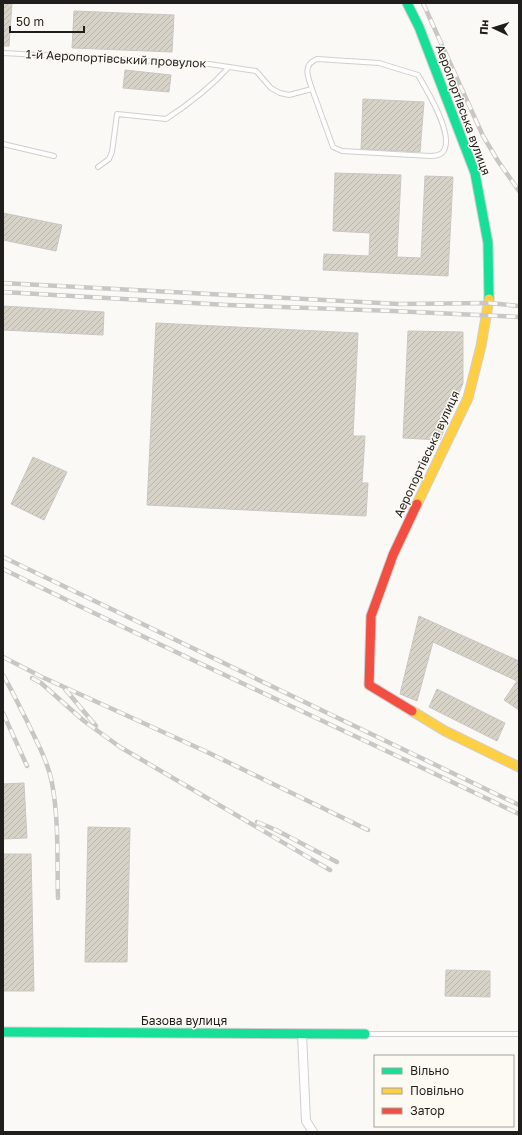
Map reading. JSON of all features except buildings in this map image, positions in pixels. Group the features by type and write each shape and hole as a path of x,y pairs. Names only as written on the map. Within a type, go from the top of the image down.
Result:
{"street":[{"name":"Аеропортівська вулиця","path":"407,3 419,27 475,173 488,243 489,303 481,346 468,398 393,555 371,616 369,685 445,731 519,767"},
{"name":"Базова вулиця","path":"3,1032 365,1034"},
{"path":"302,1034 306,1121 312,1132"}],"lane":[{"name":"1-й Аеропортівський провулок","path":"3,53 209,64 256,71 271,88 280,93 290,95 312,89"},
{"path":"317,59 380,63 418,75 443,124 446,141 445,147 442,153 430,156 337,150 333,147 312,89 307,69 313,61 317,59"},
{"path":"98,166 109,159 112,152 117,114 166,119 203,92 229,67"},
{"path":"3,144 54,156"},
{"path":"365,1034 519,1034"}],"railway":[{"path":"423,3 483,136 519,191"},
{"path":"3,283 399,304 489,303 519,306"},
{"path":"3,292 227,305 519,317"},
{"path":"3,557 519,805"},
{"path":"3,569 519,814"},
{"path":"3,657 42,677 207,752 368,830"},
{"path":"3,675 45,759 52,783 57,826 58,898"},
{"path":"32,678 41,683 84,721 120,747 330,870"},
{"path":"65,689 96,726"},
{"path":"3,713 27,766"},
{"path":"257,822 276,830 337,862"}],"traffic: fast":[{"path":"407,3 419,27 475,173 488,243 489,299"},
{"path":"3,1032 365,1034"}],"traffic: slow":[{"path":"417,504 468,398 481,346 489,299"},
{"path":"412,711 445,731 519,767"}],"traffic: jam":[{"path":"412,711 369,685 371,616 393,555 417,504"}]}
